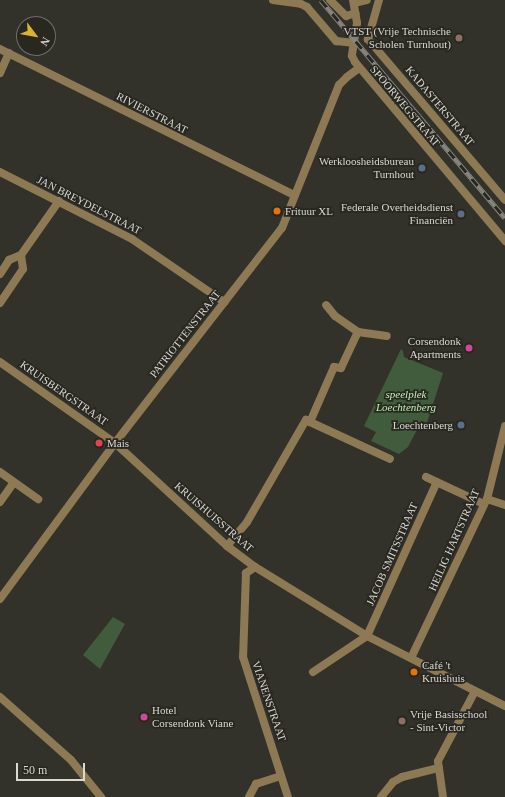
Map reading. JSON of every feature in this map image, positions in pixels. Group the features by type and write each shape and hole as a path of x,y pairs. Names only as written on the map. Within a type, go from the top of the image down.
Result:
{"street":[{"path":"273,0 284,3 291,1 307,7 336,41 355,43"},
{"path":"330,0 346,16 356,13"},
{"path":"353,1 367,0"},
{"name":"KADASTERSTRAAT","path":"379,0 368,39 505,200"},
{"name":"SPOORWEGSTRAAT","path":"353,1 357,23 352,56 360,68 505,241"},
{"name":"RIVIERSTRAAT","path":"0,49 294,195"},
{"path":"0,73 9,53"},
{"name":"PATRIOTTENSTRAAT","path":"0,599 115,442 282,228 339,86 347,77 360,68"},
{"name":"JAN BREYDELSTRAAT","path":"0,172 132,238 224,302"},
{"path":"0,274 9,260 21,255 59,201"},
{"path":"0,303 23,269 21,255"},
{"path":"326,305 335,316 358,332 387,336"},
{"path":"310,422 334,367 341,368 358,332"},
{"name":"KRUISBERGSTRAAT","path":"0,362 115,442"},
{"path":"227,546 247,522 306,420 390,459"},
{"name":"HEILIG HARTSTRAAT","path":"411,658 485,502 505,426"},
{"name":"KRUISHUISSTRAAT","path":"115,442 227,546 255,566 367,636 505,706"},
{"path":"0,472 38,499"},
{"path":"426,477 485,502 505,505"},
{"path":"0,502 14,482"},
{"name":"JACOB SMITSSTRAAT","path":"367,636 437,482"},
{"name":"VIANENSTRAAT","path":"255,566 246,573 243,657 288,797"},
{"path":"313,672 367,636"},
{"path":"443,797 438,761 475,691"},
{"path":"0,698 71,760 102,797"},
{"path":"381,797 393,782 402,777 439,768"},
{"path":"249,797 256,784 281,776"}],"green space":[{"name":"speelplek Loechtenberg","path":"401,349 404,357 443,373 426,426 420,424 408,447 399,454 371,441 376,432 364,426"},
{"path":"113,617 125,624 100,669 83,655"}],"railway":[{"path":"321,0 505,218"}],"place":[{"name":"VTST (Vrije Technische Scholen Turnhout)","path":"459,38"},
{"name":"Werkloosheidsbureau Turnhout","path":"422,168"},
{"name":"Frituur XL","path":"277,211"},
{"name":"Federale Overheidsdienst Financiën","path":"461,214"},
{"name":"Corsendonk Apartments","path":"469,348"},
{"name":"Loechtenberg","path":"461,425"},
{"name":"Mais","path":"99,443"},
{"name":"Café 't Kruishuis","path":"414,672"},
{"name":"Hotel Corsendonk Viane","path":"144,717"},
{"name":"Vrije Basisschool - Sint-Victor","path":"402,721"}]}
